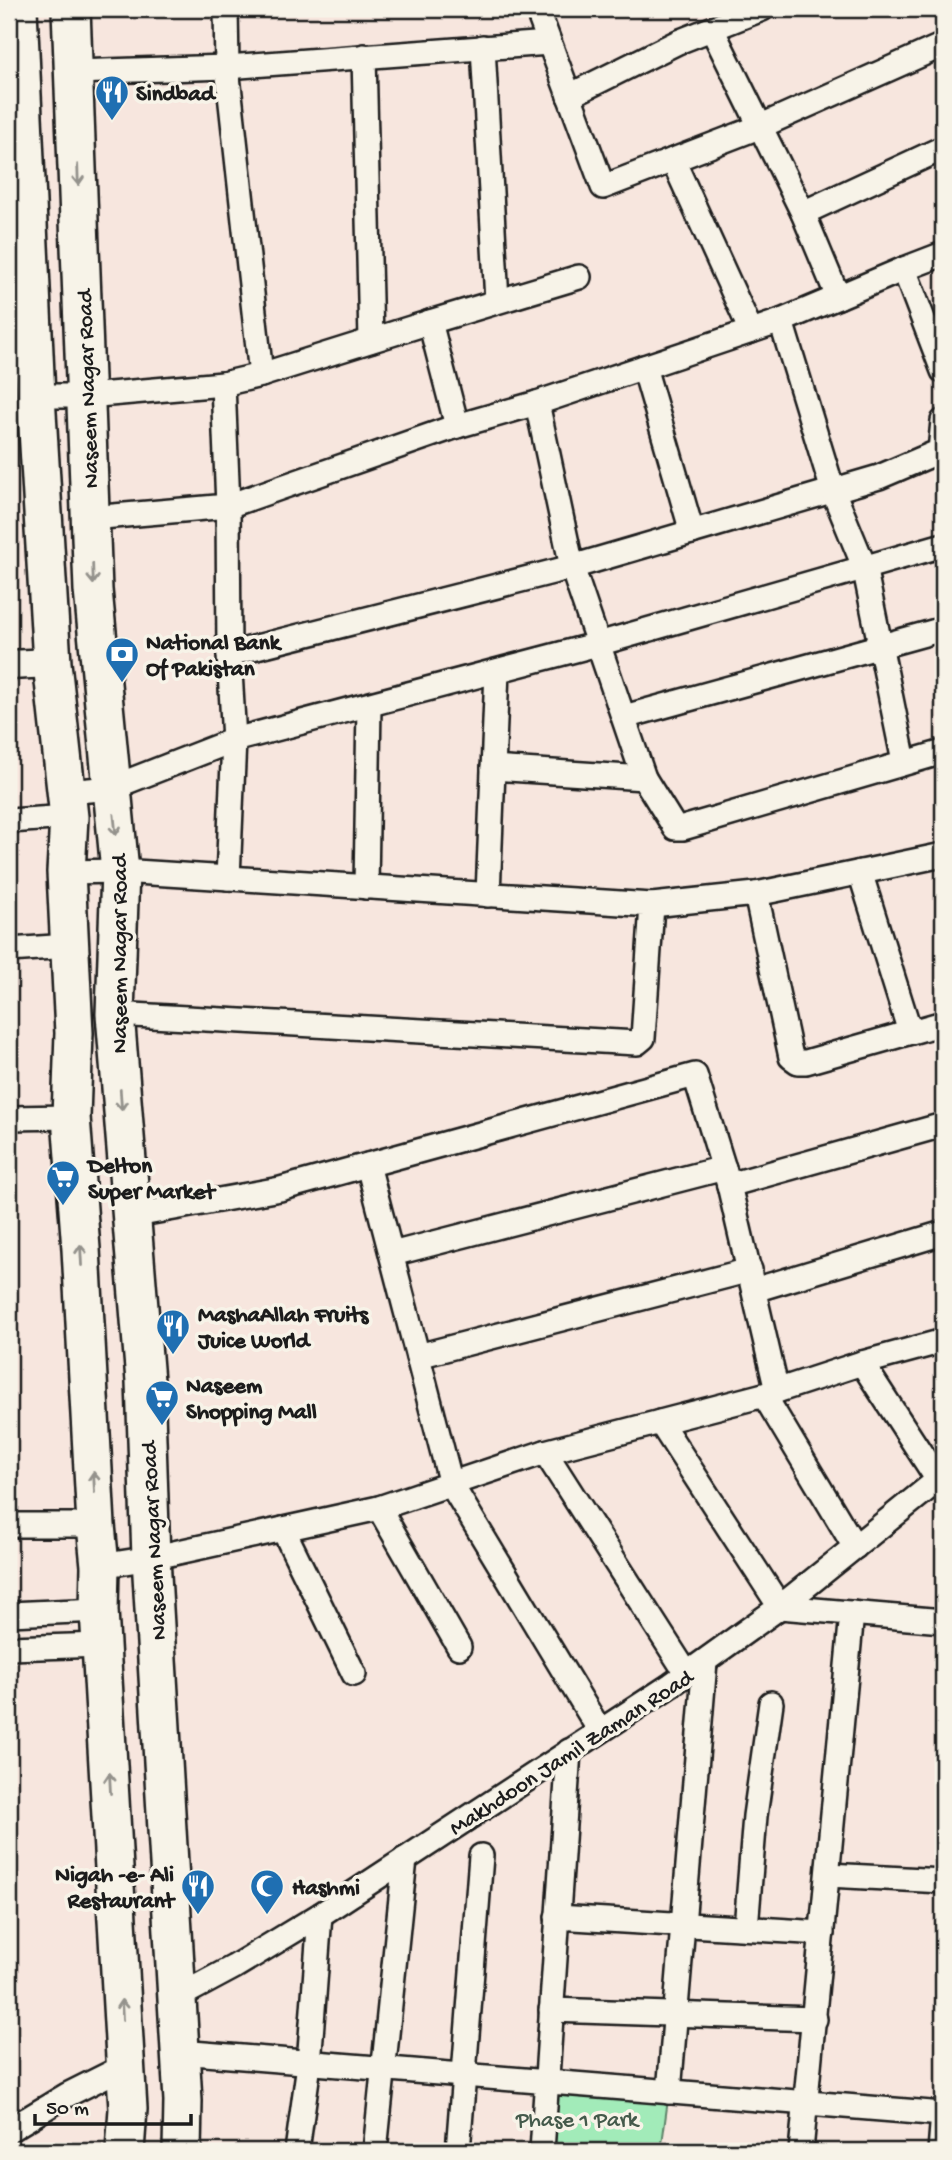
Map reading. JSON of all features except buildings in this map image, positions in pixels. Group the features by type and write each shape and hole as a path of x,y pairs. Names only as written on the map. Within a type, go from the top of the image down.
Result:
{"main road":[{"name":"Naseem Nagar Road","path":"18,9 23,125 20,308 36,396 52,663 68,805 66,872 74,1033 71,1116 100,1566 100,1628 125,2066 126,2138"},
{"name":"Naseem Nagar Road","path":"71,9 93,590 120,871 115,1014 145,1381 151,1558 178,1997 183,2140"},
{"path":"23,125 76,125"},
{"path":"126,2138 145,2108 166,2101 176,2112 183,2140"}],"street":[{"path":"226,9 227,66 261,375"},
{"path":"537,9 603,187 759,127 943,45"},
{"path":"569,96 678,42 762,9"},
{"path":"712,29 803,213 838,297"},
{"path":"74,72 227,66 549,43"},
{"path":"483,47 497,301"},
{"path":"364,56 371,340"},
{"path":"803,213 943,148"},
{"path":"673,160 751,331"},
{"path":"91,518 228,506 457,426 537,403 781,321 943,254"},
{"path":"904,269 943,372"},
{"path":"36,396 87,396 223,384 261,375 579,277"},
{"path":"430,321 457,426"},
{"path":"781,321 833,491 864,566 904,762"},
{"path":"644,367 692,532"},
{"path":"223,384 228,506 229,654 234,740 229,878"},
{"path":"537,403 572,567 645,778 675,828 683,828 943,752"},
{"path":"229,654 572,567 879,477 940,451 943,421"},
{"path":"9,821 68,805 234,740 598,644 943,545"},
{"path":"624,717 943,629"},
{"path":"9,665 52,663"},
{"path":"488,895 497,671"},
{"path":"366,887 369,706"},
{"path":"493,768 645,778"},
{"path":"66,872 120,871 652,905 756,894 943,855"},
{"path":"860,872 910,1032"},
{"path":"756,894 791,1057 798,1062 943,1023"},
{"path":"115,1014 637,1043 643,1038 652,905"},
{"path":"9,950 69,946"},
{"path":"130,1216 280,1189 695,1075 726,1176 752,1280 771,1393 855,1547"},
{"path":"9,1118 71,1116"},
{"path":"392,1254 943,1125"},
{"path":"368,1165 451,1484 600,1731"},
{"path":"418,1356 752,1280 943,1233"},
{"path":"100,1566 151,1558 379,1507 545,1452 771,1393 862,1363 943,1341"},
{"path":"862,1363 941,1478"},
{"path":"660,1422 780,1606 943,1621"},
{"path":"545,1452 696,1668 683,1923 669,2092"},
{"name":"Makhdoon Jamil Zaman Road","path":"178,1997 320,1915 696,1668 780,1606 941,1478"},
{"path":"379,1507 459,1647"},
{"path":"9,1525 96,1525"},
{"path":"284,1529 354,1674"},
{"path":"801,2151 852,1613"},
{"path":"9,1614 100,1628"},
{"path":"9,1648 100,1628"},
{"path":"746,1928 755,1816 771,1703"},
{"path":"542,2151 569,1751"},
{"path":"458,2151 481,1856"},
{"path":"376,2151 405,1859"},
{"path":"828,1875 943,1881"},
{"path":"297,2151 309,2063 320,1915"},
{"path":"557,1917 822,1933"},
{"path":"551,2010 815,2019"},
{"path":"180,2052 943,2114 940,2151"},
{"path":"9,2130 67,2095 125,2066"}],"green space":[{"name":"Phase 1 Park","path":"545,2082 669,2092 661,2151 542,2151"}],"place":[{"name":"Sindbad","path":"112,122"},
{"name":"National Bank Of Pakistan","path":"122,684"},
{"name":"Delton Super Market","path":"63,1207"},
{"name":"MashaAllah Fruits Juice World","path":"173,1356"},
{"name":"Naseem Shopping Mall","path":"162,1427"},
{"name":"Nigah -e- Ali Restaurant","path":"198,1916"},
{"name":"Hashmi","path":"267,1916"}]}
